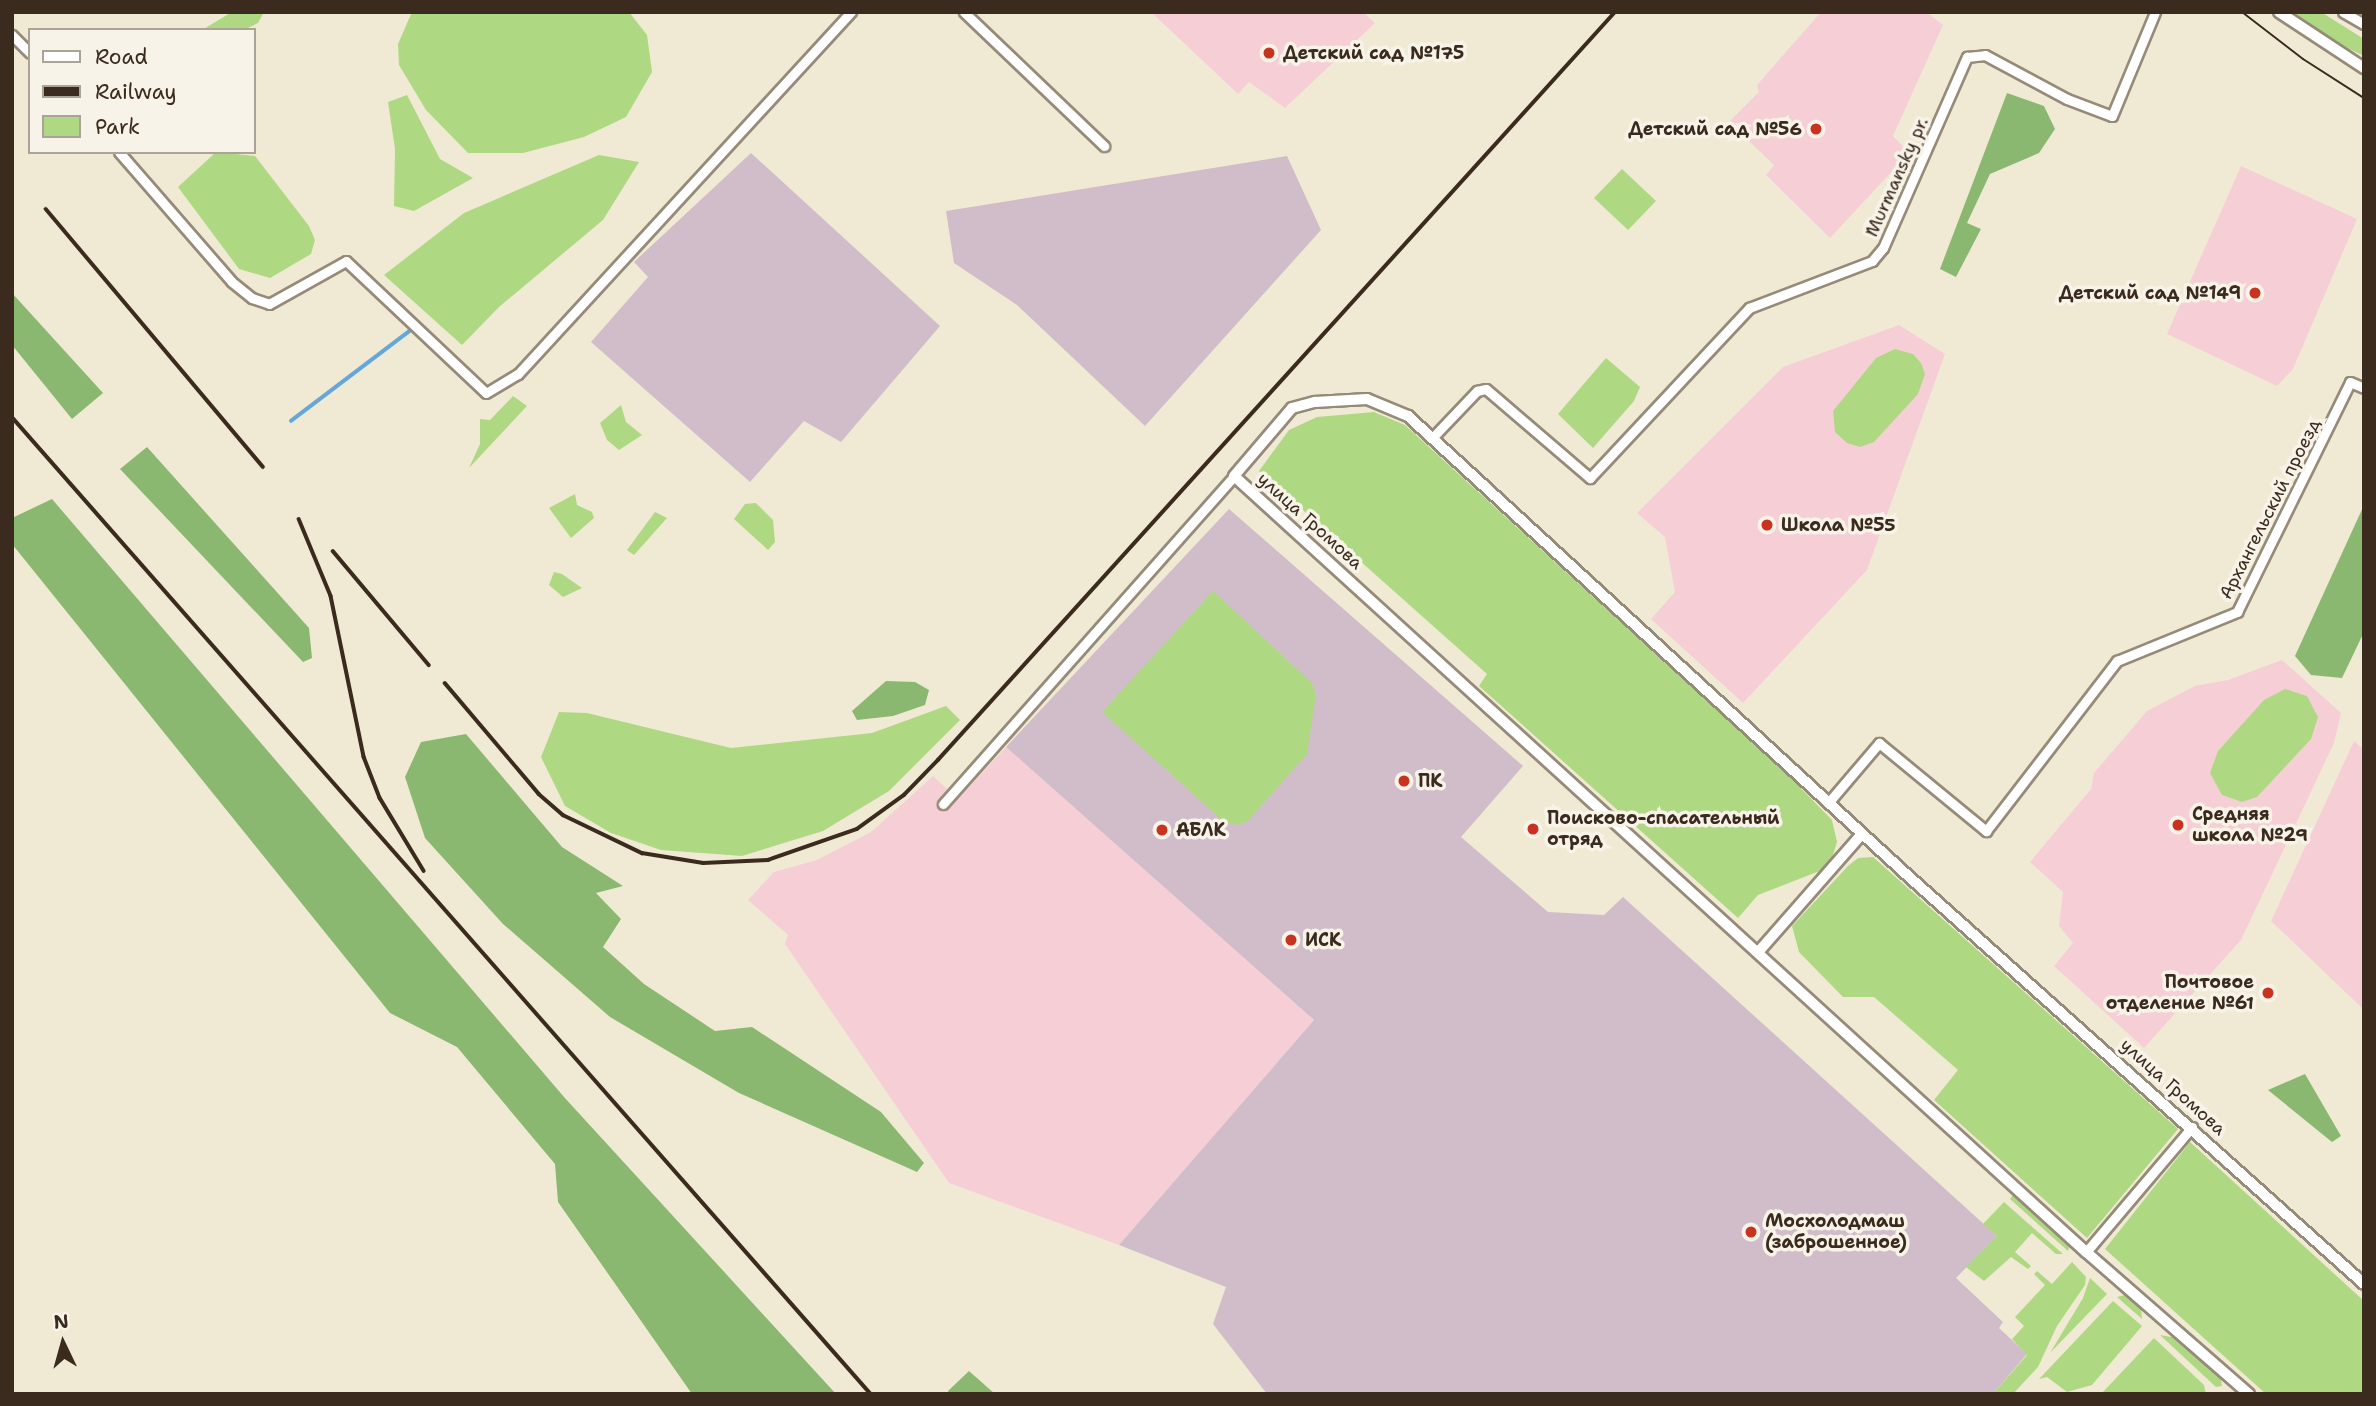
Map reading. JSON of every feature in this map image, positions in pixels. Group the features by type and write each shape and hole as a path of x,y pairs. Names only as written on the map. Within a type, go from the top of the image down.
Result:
{"street":[{"path":"121,154 232,282 252,298 269,304 346,261 486,393 518,374 851,12"},
{"path":"964,12 1104,146"},
{"name":"Murmansky pr.","path":"1433,438 1477,391 1486,389 1590,478 1749,308 1872,261 1883,248 1967,57 1985,55 2067,99 2112,116 2155,12"},
{"path":"2279,12 2364,68"},
{"path":"2343,12 2364,24"},
{"path":"12,35 28,51"},
{"name":"Архангельский проезд","path":"1828,803 1879,743 1986,831 2117,661 2238,612 2350,382 2364,388"},
{"name":"улица Громова","path":"2249,1394 2086,1252 1760,950 1234,476 1301,404 1381,402 1408,416 1862,834 2364,1284"},
{"path":"943,804 1234,476"},
{"path":"1760,950 1862,834"},
{"path":"2086,1252 2192,1127"}],"shaded area":[{"name":"Детский сад №175","path":"1151,12 1363,12 1375,23 1285,108 1249,82 1238,94"},
{"name":"Детский сад №56","path":"1821,12 1926,12 1943,25 1893,136 1906,149 1897,166 1830,238 1766,175 1774,165 1729,122 1759,92 1757,85"},
{"path":"751,153 940,326 841,442 804,421 750,482 591,342 648,277 634,262"},
{"path":"1287,156 1321,230 1145,426 1017,305 954,263 946,211"},
{"name":"Детский сад №149","path":"2241,166 2357,219 2293,369 2277,386 2167,334"},
{"name":"Школа №55","path":"1899,325 1945,354 1867,570 1743,703 1651,619 1675,592 1665,537 1637,513 1783,367"},
{"path":"1229,509 1523,766 1461,837 1548,912 1604,915 1623,897 1997,1236 1956,1278 2003,1322 1999,1328 2027,1354 1993,1394 1267,1394 1213,1324 1226,1287 1119,1245 1314,1020 1006,747"},
{"name":"Средняя школа №29","path":"2282,660 2341,713 2334,743 2241,940 2144,1048 2054,966 2073,943 2059,926 2063,892 2030,862 2091,789 2094,773 2147,711 2195,686 2228,680"},
{"path":"2354,741 2364,750 2363,1009 2271,921"},
{"path":"1006,747 1314,1020 1119,1245 949,1183 785,944 788,935 748,900 774,872 817,860 871,832 933,776 958,799"}],"green space":[{"path":"232,12 264,12 258,23 248,28 205,28"},
{"path":"412,12 629,12 647,35 652,72 626,117 584,137 523,153 468,153 426,110 399,65 398,44"},
{"path":"2294,12 2321,12 2364,39 2364,56 2333,41"},
{"path":"2007,93 2044,106 2055,129 2039,153 1990,174 1967,223 1981,229 1956,277 1940,269"},
{"path":"407,95 440,159 473,178 414,211 394,206 395,149 388,102"},
{"path":"214,154 255,156 309,226 315,240 311,254 270,278 239,269 178,187"},
{"path":"599,155 639,162 603,220 499,307 462,345 384,275 464,213"},
{"path":"1622,169 1656,201 1628,230 1594,198"},
{"path":"12,293 103,393 72,419 12,345"},
{"path":"1895,349 1913,354 1921,363 1925,374 1918,394 1874,442 1860,447 1847,443 1835,432 1833,411 1876,358"},
{"path":"1606,358 1640,387 1634,401 1593,448 1558,414"},
{"path":"513,396 527,406 469,468 480,444 480,419 490,420"},
{"path":"621,405 626,422 642,435 619,450 607,440 600,423"},
{"path":"1374,412 1405,425 1786,773 1832,820 1837,842 1832,858 1822,870 1758,895 1738,918 1479,686 1487,674 1259,471 1289,430 1317,417"},
{"path":"147,447 309,628 312,658 303,662 120,469"},
{"path":"575,494 577,505 592,512 594,518 571,538 549,508"},
{"path":"52,499 564,1097 836,1394 692,1394 558,1202 555,1164 457,1047 390,1013 12,544 12,518"},
{"path":"756,503 773,520 775,542 768,550 734,519 745,504"},
{"path":"2364,505 2364,632 2342,678 2311,675 2295,656"},
{"path":"655,512 667,518 634,555 627,550"},
{"path":"554,572 562,574 582,588 563,597 549,585"},
{"path":"1213,591 1312,683 1316,695 1307,754 1248,821 1237,825 1223,821 1102,712"},
{"path":"886,681 915,682 929,690 925,705 893,716 857,720 852,711"},
{"path":"2285,689 2307,696 2318,717 2311,739 2257,797 2242,802 2222,795 2210,773 2218,751 2264,700"},
{"path":"946,706 960,720 889,791 823,831 742,856 661,850 611,833 565,806 541,757 559,712 587,713 731,748 872,733"},
{"path":"466,734 562,847 623,886 596,893 621,919 603,947 644,984 715,1031 752,1027 881,1112 924,1163 917,1172 739,1093 610,1017 503,924 425,838 405,777 421,742"},
{"path":"1873,857 2178,1129 2087,1238 1934,1100 1958,1070 1874,997 1843,997 1799,952 1792,926 1848,866 1858,858"},
{"path":"2305,1074 2341,1136 2332,1142 2268,1090"},
{"path":"2190,1142 2364,1301 2364,1394 2266,1394 2105,1249"},
{"path":"2017,1190 2071,1243 2068,1251 2010,1199"},
{"path":"2004,1202 2063,1254 2056,1254 2032,1233 2015,1252 2031,1266 2028,1269 2011,1257 1984,1281 1966,1267 1997,1236 1983,1224"},
{"path":"2072,1262 2086,1277 2085,1285 2057,1326 2038,1367 2013,1394 1993,1394 2027,1355 2012,1339 2024,1326 2015,1317 2045,1285 2034,1274 2037,1271 2052,1284"},
{"path":"2090,1278 2107,1294 2050,1353 2083,1298"},
{"path":"2129,1294 2141,1306 2142,1319 2117,1297"},
{"path":"2113,1301 2142,1326 2092,1385 2067,1392 2047,1377 2039,1379"},
{"path":"2160,1335 2177,1338 2220,1372 2222,1386 2216,1387"},
{"path":"2154,1338 2204,1385 2206,1394 2101,1394"},
{"path":"969,1371 995,1394 950,1394 948,1391"}],"waterway":[{"path":"291,421 411,330"}],"tram line":[{"path":"2242,12 2303,59 2364,98"}],"railway":[{"path":"445,683 539,794 563,815 642,853 703,863 768,860 857,829 904,795 938,760 1615,12"},
{"path":"46,209 263,467"},
{"path":"12,417 871,1394"},
{"path":"299,519 331,596 364,757 380,798 424,871"},
{"path":"333,551 429,665"}],"place":[{"name":"Детский сад №175","path":"1269,53"},
{"name":"Детский сад №56","path":"1816,129"},
{"name":"Детский сад №149","path":"2255,293"},
{"name":"Школа №55","path":"1767,525"},
{"name":"ПК","path":"1404,781"},
{"name":"Средняя школа №29","path":"2178,825"},
{"name":"Поисково-спасательный отряд","path":"1533,829"},
{"name":"АБЛК","path":"1162,830"},
{"name":"ИСК","path":"1291,940"},
{"name":"Почтовое отделение №61","path":"2268,993"},
{"name":"Мосхолодмаш (заброшенное)","path":"1751,1232"}]}
